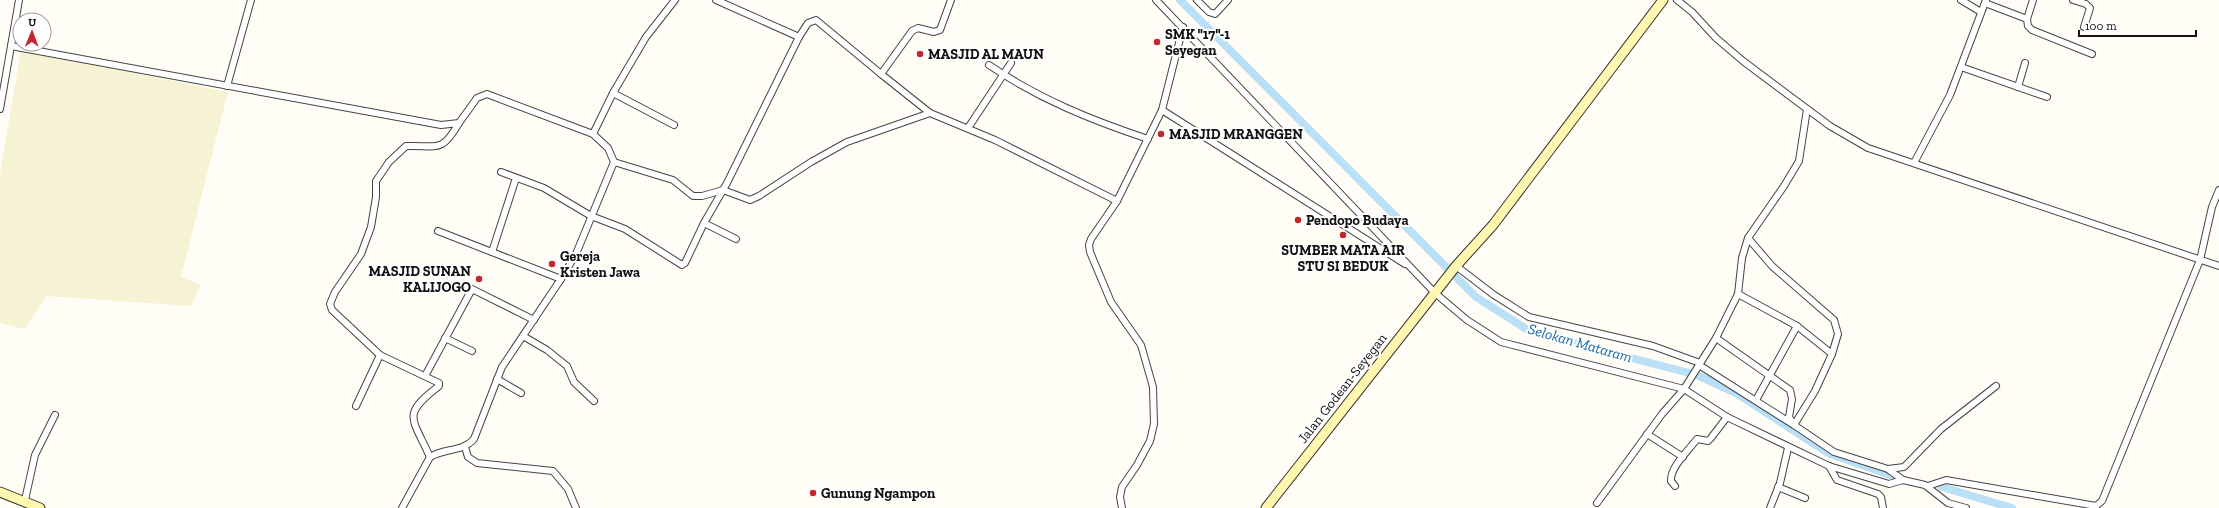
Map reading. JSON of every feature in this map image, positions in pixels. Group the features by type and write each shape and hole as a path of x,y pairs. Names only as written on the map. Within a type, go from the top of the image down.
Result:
{"main road":[{"name":"Jalan Godean-Seyegan","path":"1266,508 1438,289 1493,225 1663,0"},
{"path":"0,492 25,500 40,508"}],"street":[{"path":"0,109 19,0"},
{"path":"227,86 251,0"},
{"path":"593,134 613,92 646,37 675,0"},
{"path":"716,0 799,37"},
{"path":"881,74 912,31 918,28 934,32 940,30 951,0"},
{"path":"1156,0 1413,270"},
{"path":"1197,0 1209,12 1215,14 1228,0"},
{"path":"1677,0 1692,12 1716,38 1743,61 1853,141 1875,151 2219,266"},
{"path":"1961,0 1981,12"},
{"path":"2033,0 2027,20 2028,26 2032,30 2092,54"},
{"path":"2072,0 2086,4 2090,8 2084,27"},
{"path":"1914,163 1950,95 1985,1 2027,20"},
{"path":"501,172 544,188 591,216 631,232 682,265 685,263 704,223 723,190 799,37 808,23 816,20 930,113 968,128 1117,201"},
{"path":"1122,508 1120,491 1150,441 1154,424 1153,387 1141,345 1111,302 1090,252 1091,239 1117,201 1162,110 1183,27"},
{"path":"11,46 433,124 441,125 459,123"},
{"path":"968,128 1000,73 1011,63"},
{"path":"2018,87 2025,63"},
{"path":"988,66 1078,115 1148,139"},
{"path":"1961,67 2047,97"},
{"path":"613,92 674,125"},
{"path":"402,508 430,456 465,446 474,439 502,366 534,320 576,254 614,162 608,148 593,134 487,94 477,98 459,123 448,142 438,146 406,146 389,162 376,181 376,197 371,226 361,254 331,299 332,310 380,355 436,380 439,383 439,386 415,406 413,417 430,456"},
{"path":"1597,503 1662,414 1684,389 1716,338 1738,294 1742,258 1748,238 1784,186 1799,161 1807,109"},
{"path":"1162,110 1413,270 1438,289 1467,320 1501,342 1684,389 1727,417 1788,448 1829,466 1889,484 1905,480"},
{"path":"614,162 673,180 693,196 702,196 723,190 744,199 755,199 811,162 847,142 930,113"},
{"path":"492,252 516,178"},
{"path":"1926,485 1946,480 2096,506 2102,501 2200,260 2212,207 2219,190"},
{"path":"704,223 736,239"},
{"path":"438,231 561,279"},
{"path":"1748,238 1772,266 1834,320 1838,334 1832,354 1815,391 1794,425"},
{"path":"1455,268 1529,317 1653,346 1699,365 1756,400 1834,452 1888,469 1905,480 1926,485 1948,503 1966,508"},
{"path":"425,376 472,289 534,320"},
{"path":"1738,294 1798,326 1832,354"},
{"path":"1756,400 1798,326"},
{"path":"523,336 546,350 567,366 574,382 594,401"},
{"path":"445,338 472,351"},
{"path":"1716,338 1790,390 1792,399 1788,417 1794,425"},
{"path":"356,406 380,355"},
{"path":"497,379 521,393"},
{"path":"1888,469 1904,467 1941,429 1996,386"},
{"path":"25,500 35,455 55,415"},
{"path":"1675,486 1671,478 1697,439 1708,441 1727,417"},
{"path":"1647,434 1683,458"},
{"path":"465,446 468,457 477,462 553,471 568,489 576,508"},
{"path":"1770,508 1778,487 1788,448"},
{"path":"1829,466 1837,480 1878,494 1881,497 1883,508"},
{"path":"1778,487 1805,498"}],"shaded area":[{"path":"21,52 31,52 228,92 181,277 201,285 191,306 46,296 25,329 0,323 0,174"}],"waterway":[{"name":"Selokan Mataram","path":"1180,0 1476,297 1531,332 1697,375 1736,393 1828,453 1893,476"},
{"name":"Selokan Mataram","path":"1942,487 2012,508"}],"place":[{"name":"SMK \"17\"-1 Seyegan","path":"1157,42"},
{"name":"MASJID AL MAUN","path":"920,54"},
{"name":"MASJID MRANGGEN","path":"1161,134"},
{"name":"Pendopo Budaya","path":"1298,220"},
{"name":"SUMBER MATA AIR STU SI BEDUK","path":"1343,235"},
{"name":"Gereja Kristen Jawa","path":"552,264"},
{"name":"MASJID SUNAN KALIJOGO","path":"479,279"},
{"name":"Gunung Ngampon","path":"813,493"}]}
